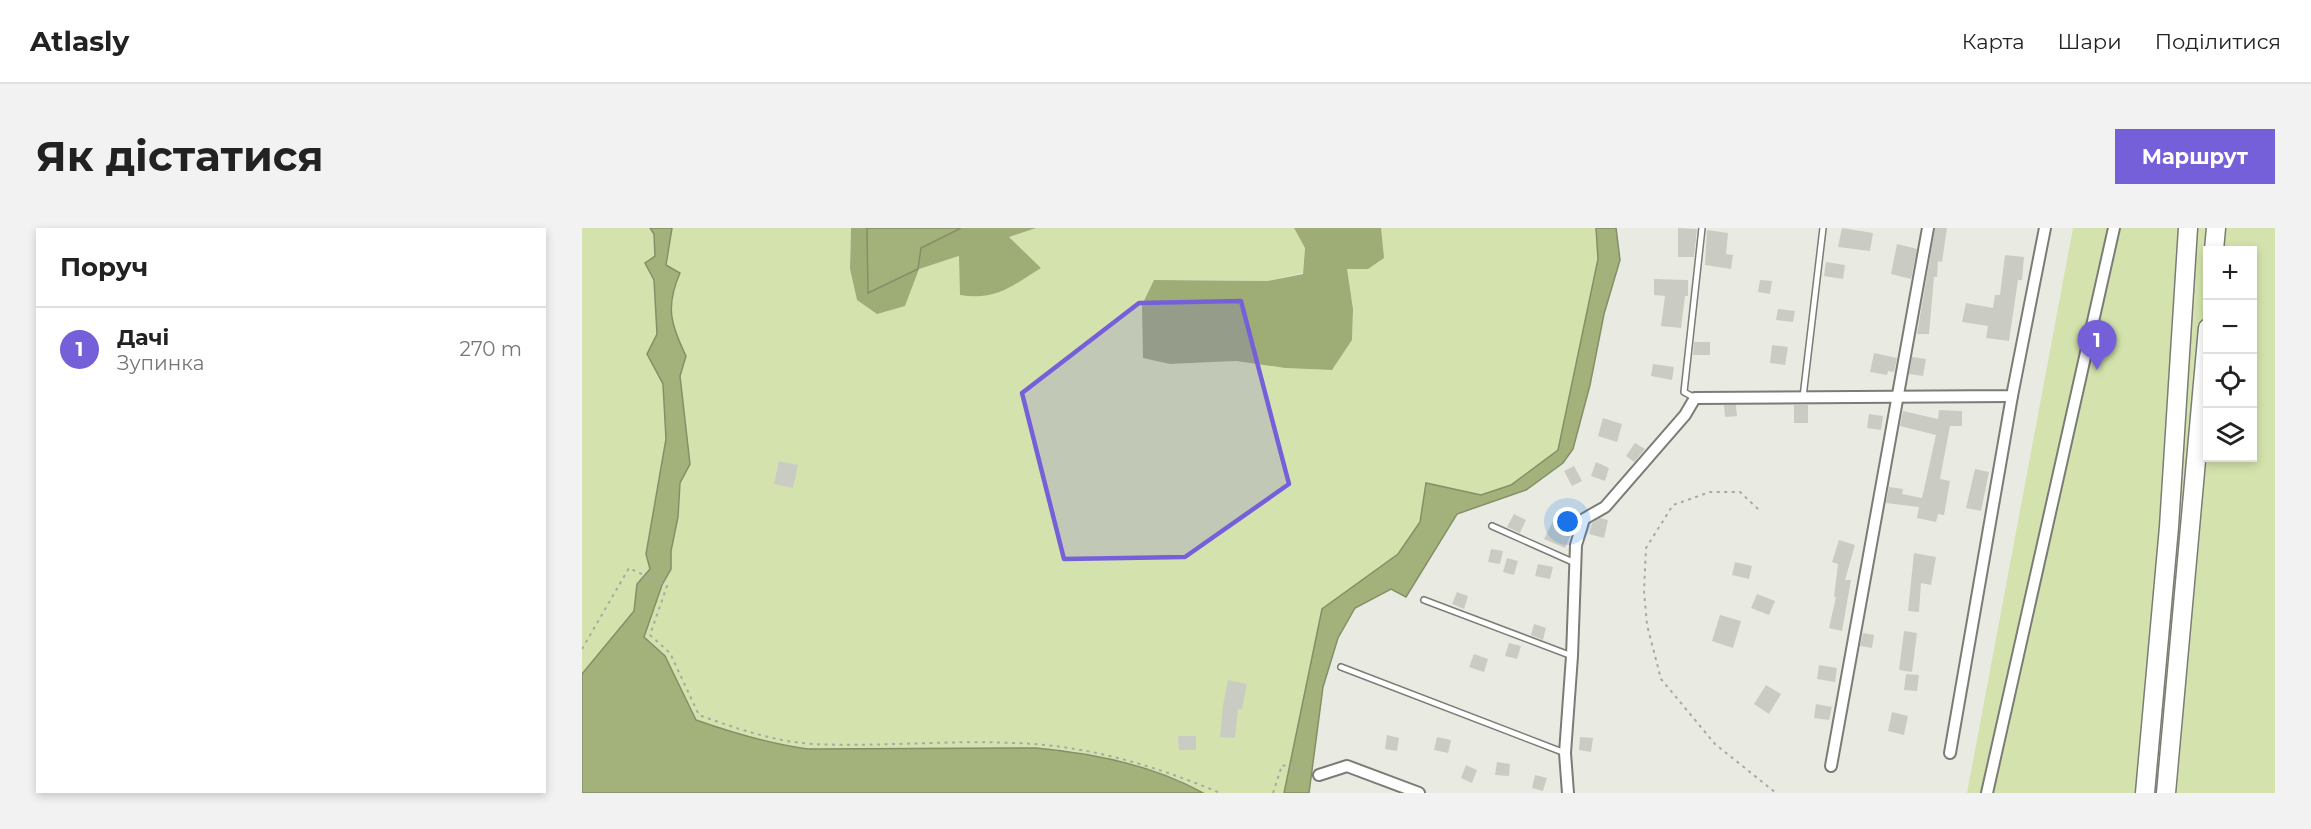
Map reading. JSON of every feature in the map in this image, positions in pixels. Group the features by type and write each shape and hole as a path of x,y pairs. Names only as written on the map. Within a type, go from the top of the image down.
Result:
{"highway":[{"path":"2145,793 2169,527 2188,228"},
{"path":"2214,246 2216,228"},
{"path":"2166,793 2206,354"}],"street":[{"path":"1831,766 1928,228"},
{"path":"1950,753 2012,396 2045,228"},
{"path":"1987,793 2114,228"},
{"path":"1568,793 1565,753 1572,656 1575,562 1576,545 1584,519 1605,507 1685,416 1695,398 2012,396"},
{"path":"1319,774 1347,765 1419,793"}],"lane":[{"path":"1695,398 1684,392 1702,228"},
{"path":"1803,397 1823,228"},
{"path":"1492,526 1575,562"},
{"path":"1424,600 1572,656"},
{"path":"1341,667 1565,753"}],"path":[{"path":"1758,509 1740,492 1710,492 1673,505 1646,548 1644,591 1647,625 1661,679 1714,744 1776,793"},
{"path":"582,649 629,568 667,586 650,635 670,653 699,715 768,736 813,744 1014,743 1089,751 1172,772 1220,793"},
{"path":"1273,793 1282,765 1319,774"}],"highlighted area":[{"path":"1241,301 1289,484 1185,557 1064,559 1022,393 1139,303"}],"shaded area":[{"path":"582,228 650,228 654,234 655,256 645,263 654,280 657,334 647,354 663,384 666,439 646,554 650,569 637,584 634,611 582,674"},
{"path":"650,228 672,228 666,265 680,273 671,306 677,335 686,356 680,376 690,464 680,483 678,517 671,551 671,569 662,585 644,637 665,656 696,720 752,738 808,749 1036,748 1079,753 1144,768 1203,793 582,793 582,674 634,611 637,584 650,569 646,554 666,439 663,384 647,354 657,334 654,280 645,263 655,256 654,234"},
{"path":"672,228 851,228 850,269 857,300 905,306 918,269 960,256 1041,268 1009,237 1036,228 1294,228 1305,248 1303,273 1267,281 1154,280 1170,364 1236,361 1285,368 1332,370 1352,340 1353,309 1346,268 1381,228 1596,228 1598,259 1558,450 1511,485 1481,495 1426,483 1420,522 1398,554 1322,609 1284,793 1203,793 1184,782 1138,767 1071,751 1036,748 808,749 752,737 696,720 665,656 644,637 662,585 671,569 671,551 678,517 680,483 690,464 680,376 686,356 674,325 671,306 680,273 666,265"},
{"path":"851,228 867,228 868,293 921,248 961,228 1036,228 1009,237 1041,268 994,294 960,295 959,256 919,269 905,306 877,314 857,300 850,269"},
{"path":"867,228 961,228 921,248 918,269 868,293"},
{"path":"1294,228 1381,228 1384,258 1368,269 1347,269 1353,309 1352,340 1332,370 1285,368 1236,361 1170,364 1143,358 1142,305 1154,280 1267,281 1303,274 1305,248"},
{"path":"1596,228 1616,228 1620,260 1604,314 1590,385 1573,449 1563,463 1526,490 1457,514 1406,597 1391,589 1355,608 1338,638 1323,687 1309,793 1284,793 1322,609 1398,554 1420,522 1426,483 1481,495 1511,485 1558,450 1598,259"},
{"path":"2073,228 2275,228 2275,793 1967,793"}],"building":[{"path":"1678,228 1697,229 1694,257 1678,257"},
{"path":"1842,228 1873,233 1870,251 1838,247"},
{"path":"1935,228 1947,228 1942,262 1938,261 1937,277 1934,277 1929,334 1917,334"},
{"path":"1707,230 1728,233 1726,254 1733,255 1731,269 1705,265"},
{"path":"1897,244 1917,249 1911,279 1891,274"},
{"path":"2005,255 2024,257 2022,280 2018,280 2009,341 1986,338 1988,326 1962,322 1966,303 1993,308 1995,295 2000,295"},
{"path":"1826,262 1845,265 1843,279 1824,276"},
{"path":"1654,279 1688,280 1688,296 1685,296 1681,328 1661,326 1665,296 1654,295"},
{"path":"1760,280 1772,281 1770,294 1758,292"},
{"path":"1778,309 1795,311 1793,322 1776,320"},
{"path":"1694,342 1710,342 1710,355 1693,355"},
{"path":"1772,345 1788,347 1785,365 1770,363"},
{"path":"1874,353 1897,358 1894,372 1888,371 1887,375 1870,372"},
{"path":"1912,357 1926,359 1923,376 1909,374"},
{"path":"1653,364 1674,367 1672,380 1651,376"},
{"path":"1724,405 1736,405 1737,416 1725,417"},
{"path":"1794,405 1808,405 1808,423 1794,423"},
{"path":"1939,410 1962,411 1962,426 1950,426 1940,479 1950,481 1944,515 1938,514 1936,522 1917,518 1919,507 1886,503 1889,487 1903,489 1902,494 1922,498 1936,435 1900,426 1903,411 1938,419"},
{"path":"1869,414 1883,416 1881,430 1867,428"},
{"path":"1603,418 1622,424 1617,442 1598,436"},
{"path":"1635,443 1645,449 1634,462 1626,456"},
{"path":"779,461 798,465 793,488 774,484"},
{"path":"1596,462 1609,468 1605,481 1591,476"},
{"path":"1574,466 1582,481 1572,486 1564,471"},
{"path":"1975,469 1989,472 1981,511 1966,508"},
{"path":"1514,514 1526,520 1520,533 1507,527"},
{"path":"1600,518 1608,520 1604,538 1589,534 1592,523"},
{"path":"1553,521 1573,530 1565,548 1544,539"},
{"path":"1839,540 1855,545 1845,580 1851,580 1842,631 1829,628 1836,597 1834,597 1838,564 1832,562"},
{"path":"1491,549 1503,551 1500,564 1488,562"},
{"path":"1914,553 1936,557 1931,585 1921,583 1919,612 1908,611"},
{"path":"1507,558 1518,561 1514,575 1503,572"},
{"path":"1735,562 1752,566 1749,579 1732,575"},
{"path":"1538,564 1553,567 1550,579 1535,576"},
{"path":"1457,592 1468,596 1464,609 1452,604"},
{"path":"1757,594 1775,601 1769,615 1751,608"},
{"path":"1720,615 1741,621 1733,648 1712,641"},
{"path":"1534,624 1546,628 1543,640 1531,635"},
{"path":"1904,631 1917,633 1912,672 1899,670"},
{"path":"1863,633 1874,635 1872,648 1860,646"},
{"path":"1509,643 1521,646 1517,659 1505,656"},
{"path":"1474,654 1488,659 1484,672 1469,667"},
{"path":"1819,665 1837,668 1835,682 1817,679"},
{"path":"1906,674 1919,675 1917,691 1904,690"},
{"path":"1228,680 1247,684 1242,709 1238,709 1235,738 1220,737"},
{"path":"1766,685 1781,694 1769,714 1754,704"},
{"path":"1816,704 1832,707 1829,720 1814,718"},
{"path":"1892,712 1908,716 1904,735 1888,731"},
{"path":"1387,735 1399,738 1397,751 1385,749"},
{"path":"1178,736 1196,736 1196,750 1179,750"},
{"path":"1437,737 1451,740 1448,753 1434,750"},
{"path":"1580,737 1593,738 1591,752 1579,750"},
{"path":"1497,762 1510,764 1509,776 1495,775"},
{"path":"1466,765 1477,770 1472,783 1461,778"},
{"path":"1535,775 1547,778 1543,791 1532,788"}],"place":[{"name":"Дачі","path":"2097,370"}]}
